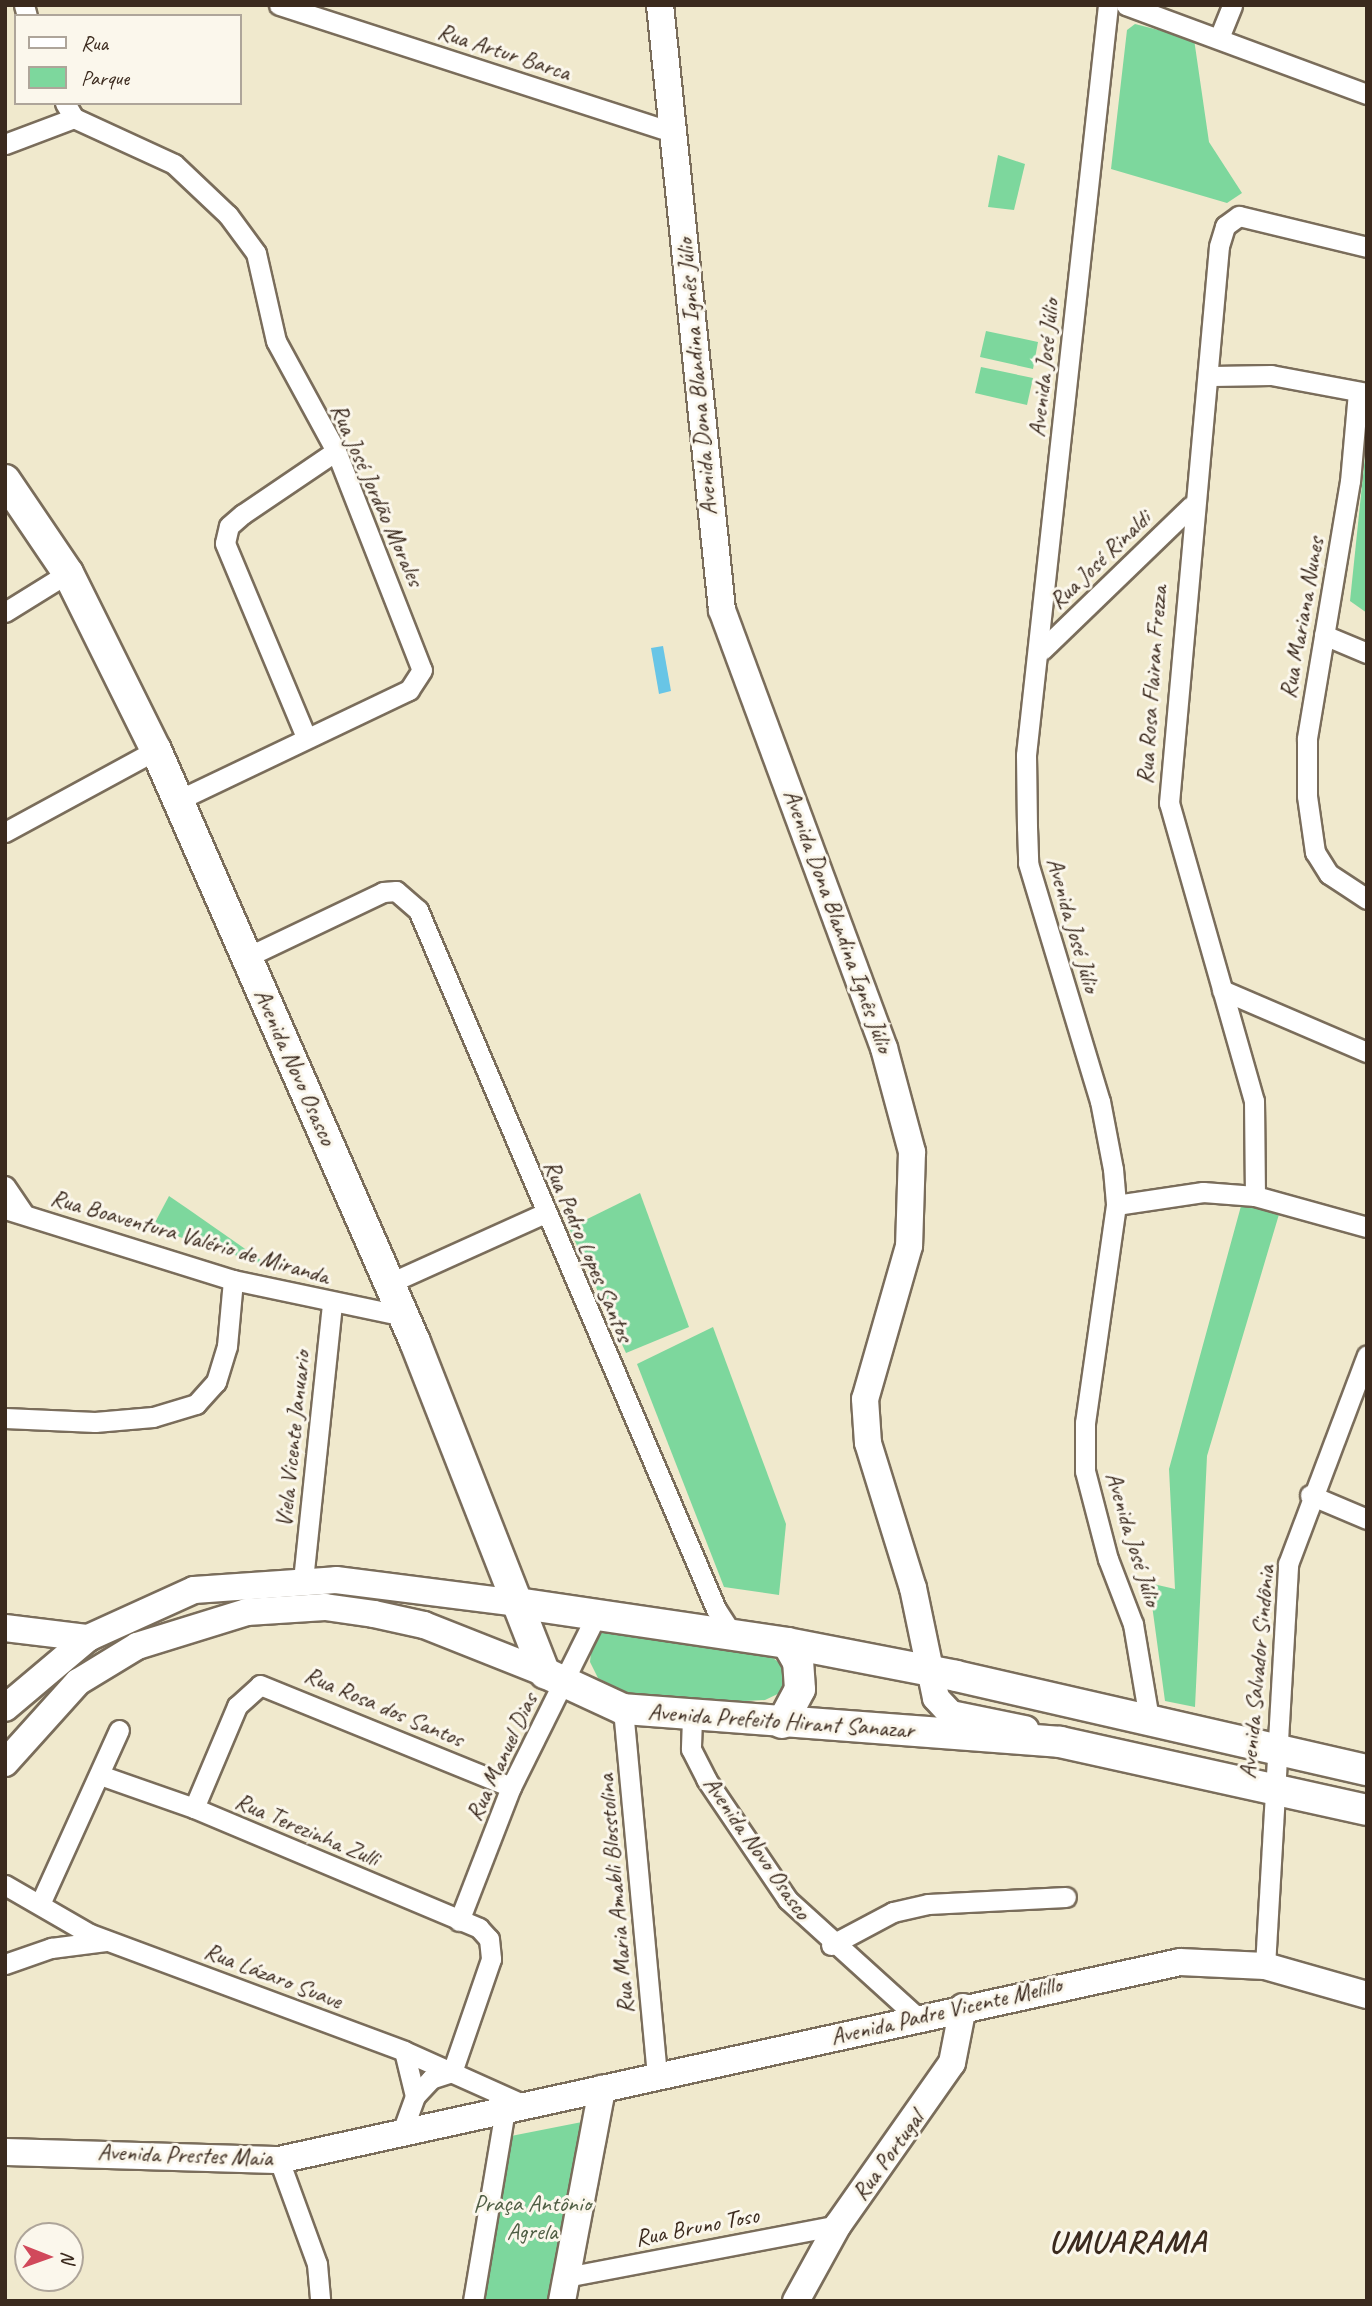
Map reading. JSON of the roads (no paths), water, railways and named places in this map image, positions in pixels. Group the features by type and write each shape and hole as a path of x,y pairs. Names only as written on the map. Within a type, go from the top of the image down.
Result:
{"main road":[{"name":"Avenida Dona Blandina Ignês Júlio","path":"660,5 722,610 884,1048 912,1152 909,1246 865,1399 868,1443 910,1577 936,1698 951,1714 1060,1742"},
{"name":"Avenida Novo Osasco","path":"5,480 68,573 156,750 404,1316 517,1603 555,1677"},
{"path":"5,1709 88,1638 194,1590 303,1580 517,1603 787,1643 1149,1719 1367,1770"},
{"name":"Avenida Prefeito Hirant Sanazar","path":"5,1763 78,1682 137,1646 247,1612 325,1607 424,1625 555,1677 623,1709 692,1718 1060,1742 1271,1785 1367,1810"},
{"path":"5,1628 88,1638"},
{"path":"782,1723 800,1689 798,1662 787,1643"},
{"name":"Avenida Padre Vicente Melillo","path":"516,2108 1144,1967 1217,1960 1265,1966 1367,1996"},
{"name":"Rua Portugal","path":"797,2301 838,2225 952,2063 963,2007"},
{"path":"564,2289 602,2089"},
{"name":"Avenida Prestes Maia","path":"5,2152 279,2160 516,2108"}],"street":[{"name":"Rua Artur Barca","path":"279,5 673,132"},
{"name":"Avenida José Júlio","path":"1108,5 1042,650 1027,755 1028,863 1100,1101 1116,1205 1085,1423 1085,1471 1108,1559 1133,1624 1149,1719"},
{"path":"1126,5 1367,94"},
{"path":"1219,38 1232,5"},
{"path":"5,144 70,111"},
{"name":"Rua José Jordão Morales","path":"70,111 174,164 228,215 256,253 276,341 336,451 422,670 418,685 178,800"},
{"name":"Rua Rosa Flairan Frezza","path":"1255,1196 1254,1101 1169,803 1191,506 1212,376 1219,246 1230,219 1273,220 1367,247"},
{"path":"1212,376 1270,375 1362,392"},
{"name":"Rua Mariana Nunes","path":"1362,392 1307,739 1315,852 1329,874 1367,899"},
{"path":"306,737 225,543 229,526 243,514 336,451"},
{"name":"Rua José Rinaldi","path":"1042,650 1191,506"},
{"path":"5,612 68,573"},
{"path":"1324,635 1367,653"},
{"path":"5,832 156,750"},
{"name":"Rua Pedro Lopes Santos","path":"247,957 360,899 396,891 418,910 716,1609 732,1634"},
{"path":"1222,990 1367,1052"},
{"path":"5,1186 15,1212"},
{"path":"1116,1205 1203,1192 1255,1196 1367,1227"},
{"name":"Rua Boaventura Valério de Miranda","path":"15,1212 233,1280 332,1304 404,1316"},
{"path":"390,1283 545,1213"},
{"path":"5,1418 95,1422 153,1417 196,1404 216,1382 227,1346 233,1280"},
{"name":"Viela Vicente Januario","path":"303,1580 332,1304"},
{"name":"Avenida Salvador Sindônia","path":"1265,1966 1271,1785 1289,1564 1310,1495 1365,1362"},
{"path":"1310,1495 1367,1519"},
{"name":"Rua Manuel Dias","path":"458,1921 555,1677 596,1616"},
{"name":"Rua Rosa dos Santos","path":"194,1808 237,1706 250,1688 276,1689 511,1787"},
{"name":"Rua Maria Amabli Blosstolina","path":"623,1709 657,2076"},
{"name":"Avenida Novo Osasco","path":"692,1718 691,1749 706,1779 788,1900 831,1945 917,2017"},
{"path":"40,1904 119,1730"},
{"name":"Rua Terezinha Zulli","path":"100,1775 194,1808 458,1921 489,1939 491,1959 453,2072"},
{"name":"Rua Lázaro Suave","path":"5,1885 111,1940 404,2051 453,2072 516,2108"},
{"path":"831,1945 893,1912 928,1904 1066,1897"},
{"path":"5,1964 51,1948 111,1940"},
{"path":"404,2051 415,2095"},
{"path":"402,2133 415,2095 431,2079 453,2072"},
{"path":"472,2301 516,2108"},
{"path":"279,2160 317,2264 320,2301"},
{"name":"Rua Bruno Toso","path":"564,2289 838,2225"}],"water":[{"path":"663,646 671,691 659,694 651,648"}],"district":[{"name":"UMUARAMA","path":"1128,2242"}],"park label":[{"name":"Praça Antônio Agrela","path":"532,2218"}]}
